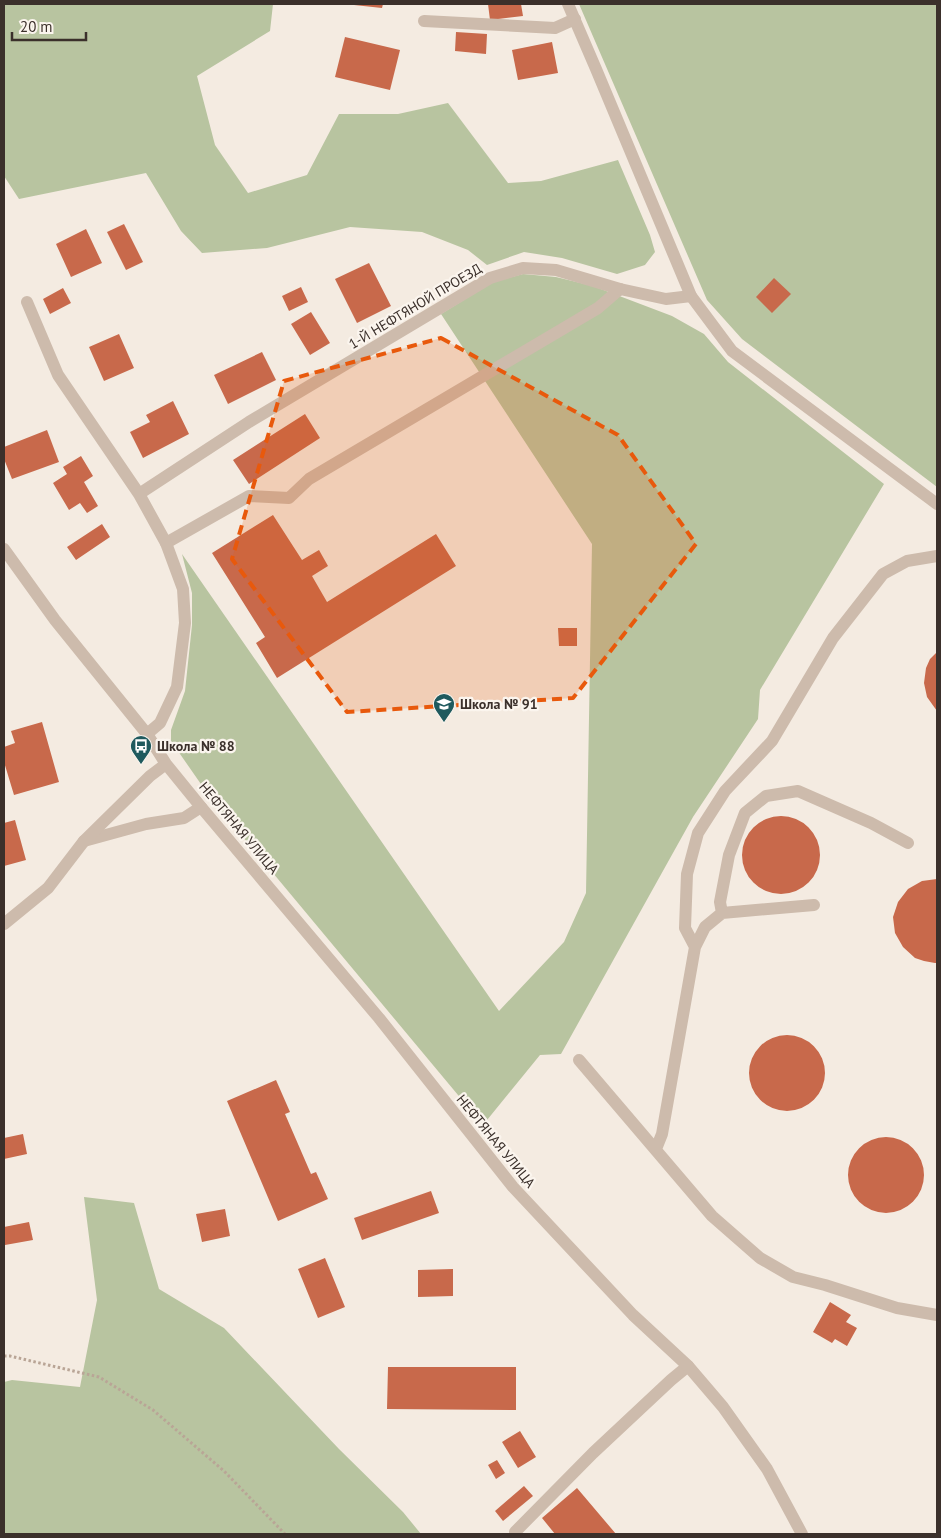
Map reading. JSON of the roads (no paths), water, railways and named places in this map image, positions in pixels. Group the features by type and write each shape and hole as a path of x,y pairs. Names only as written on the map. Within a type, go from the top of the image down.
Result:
{"street":[{"path":"568,4 692,296 732,351 937,504"},
{"path":"424,21 555,28 574,19"},
{"name":"1-Й НЕФТЯНОЙ ПРОЕЗД","path":"139,494 249,422 490,278 523,268 556,270 620,289 666,299 692,296"},
{"path":"166,543 249,496 290,498 310,479 598,308 620,289"},
{"path":"27,302 58,374 139,494 166,543 183,589 185,623 177,687 160,723 147,734"},
{"name":"НЕФТЯНАЯ УЛИЦА","path":"4,549 54,620 147,734 166,764 200,807 379,1018 513,1187 633,1315 688,1366 723,1407 767,1469 802,1534"},
{"path":"695,947 685,928 687,874 698,833 725,790 772,741 833,638 882,574 907,561 937,556"},
{"path":"4,924 48,888 84,841 150,776 166,764"},
{"path":"722,913 720,902 729,855 735,838 745,813 766,796 798,791 871,823 908,843"},
{"path":"84,841 146,824 184,818 200,807"},
{"path":"656,1149 662,1134 695,947 705,927 722,913 814,905"},
{"path":"579,1060 712,1216 760,1258 793,1277 897,1308 937,1315"},
{"path":"515,1532 593,1453 688,1366"}],"place":[{"name":"Школа № 91","path":"444,723"},
{"name":"Школа № 88","path":"141,765"}]}
